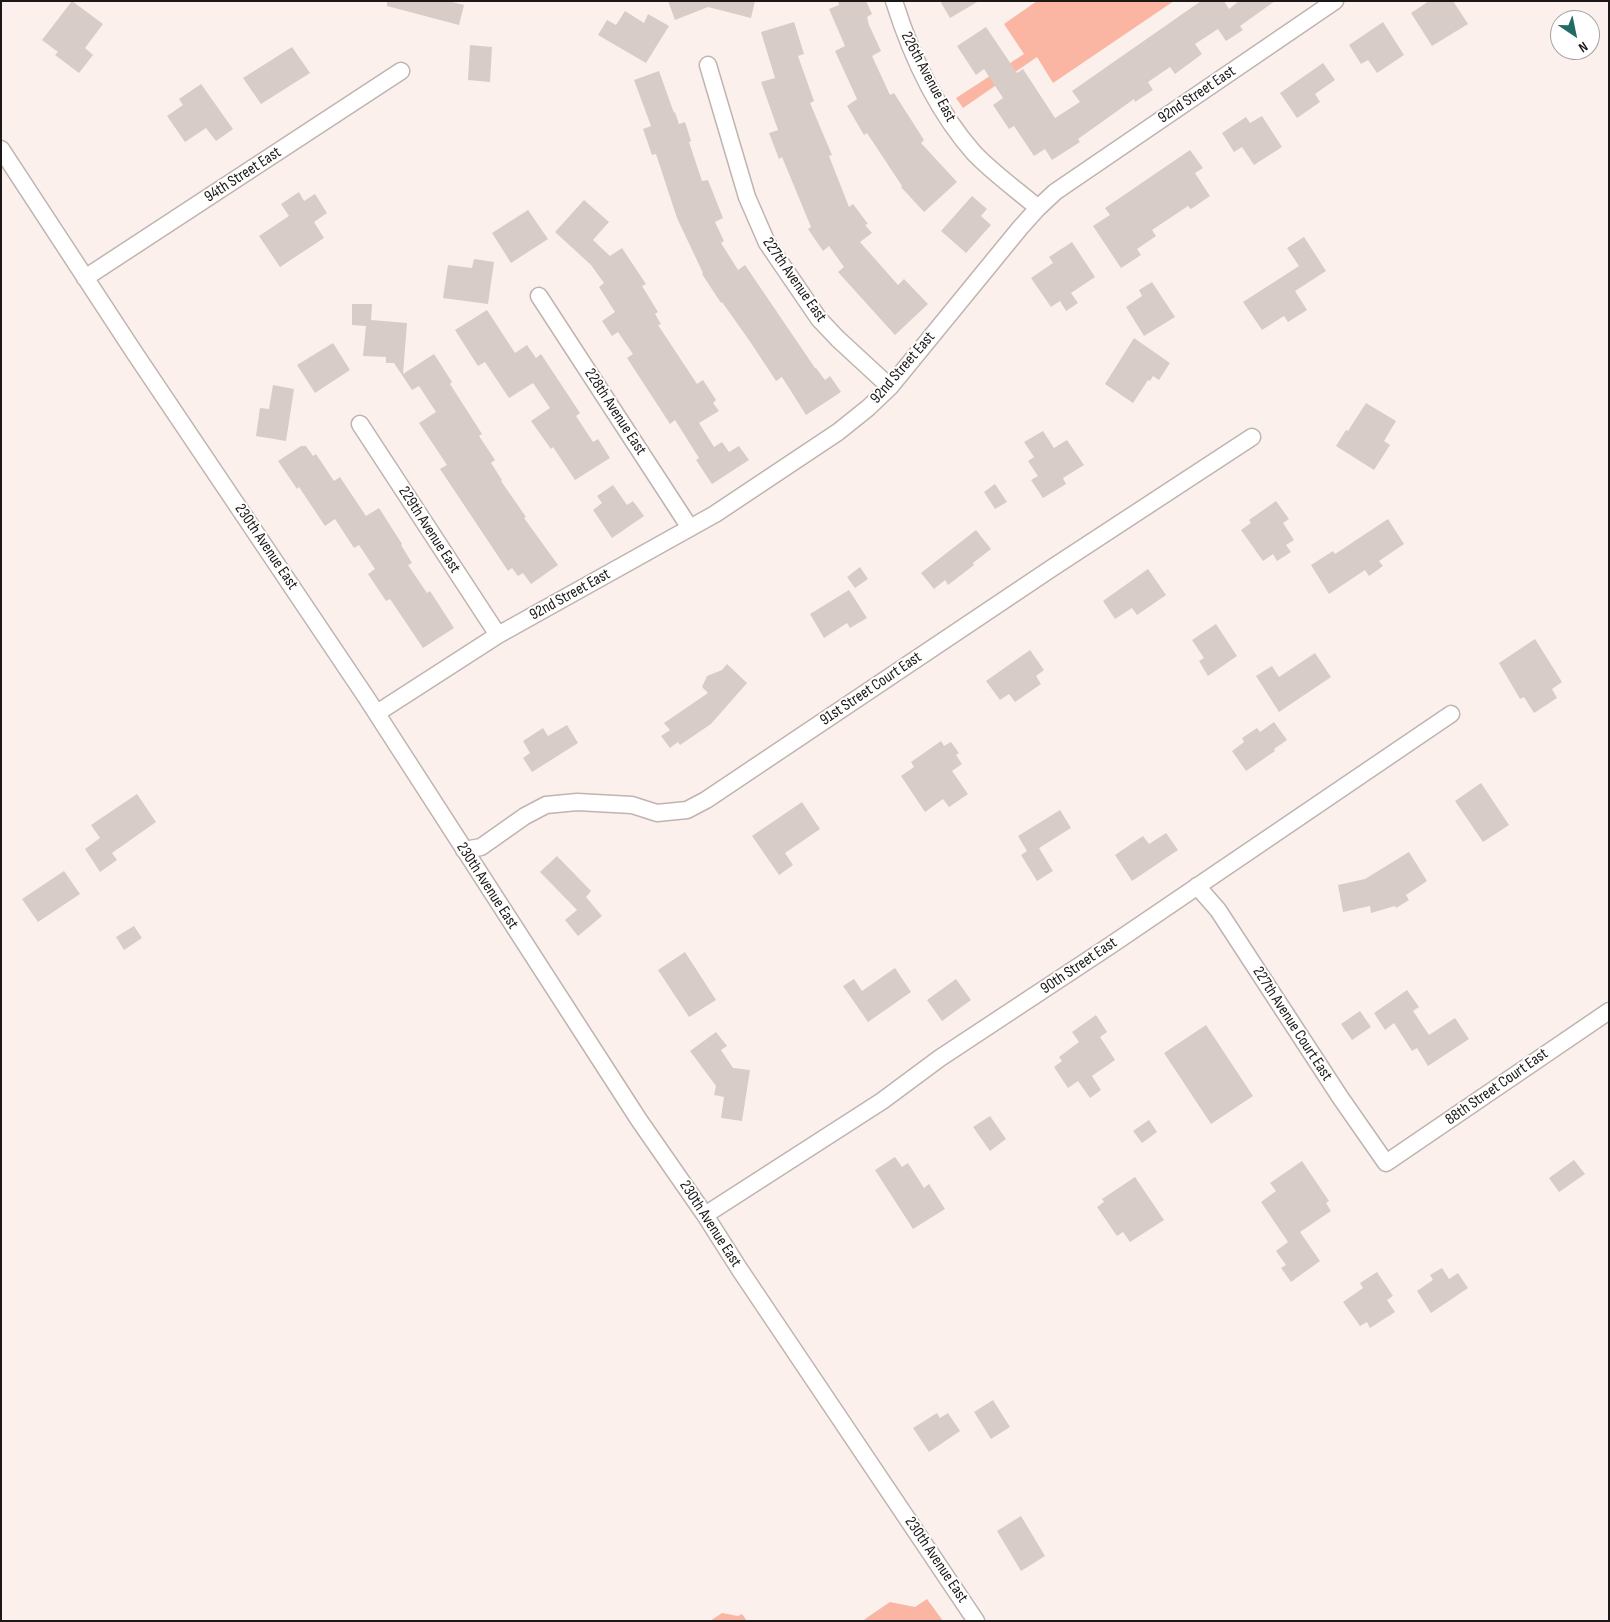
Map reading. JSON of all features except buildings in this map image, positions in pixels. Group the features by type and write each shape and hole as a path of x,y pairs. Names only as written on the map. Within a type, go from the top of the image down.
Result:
{"street":[{"name":"226th Avenue East","path":"894,1 906,38 939,104 975,153 1038,208"},
{"name":"92nd Street East","path":"377,713 498,635 715,514 838,432 890,387 1038,208 1055,192 1335,1"},
{"name":"227th Avenue East","path":"708,65 744,189 766,243 819,318 838,339 890,387"},
{"name":"94th Street East","path":"85,278 401,72"},
{"name":"230th Avenue East","path":"1,149 85,278 377,713 639,1120 705,1214 740,1270 976,1621"},
{"name":"228th Avenue East","path":"539,296 690,528"},
{"name":"229th Avenue East","path":"360,424 498,635"},
{"name":"91st Street Court East","path":"464,850 481,847 525,816 546,806 577,802 632,805 657,813 687,810 706,800 1052,568 1252,437"},
{"name":"90th Street East","path":"705,1214 882,1101 940,1058 1451,714"},
{"name":"227th Avenue Court East","path":"1197,886 1218,910 1334,1089 1386,1163"},
{"name":"88th Street Court East","path":"1386,1163 1609,1011"}],"shaded area":[{"path":"1037,1 1174,1 1053,83 1037,57 963,108 956,98 1024,54 1004,24"},
{"path":"927,1599 943,1621 864,1621 890,1602 915,1607"},
{"path":"722,1613 738,1616 742,1614 747,1621 710,1621"}]}
